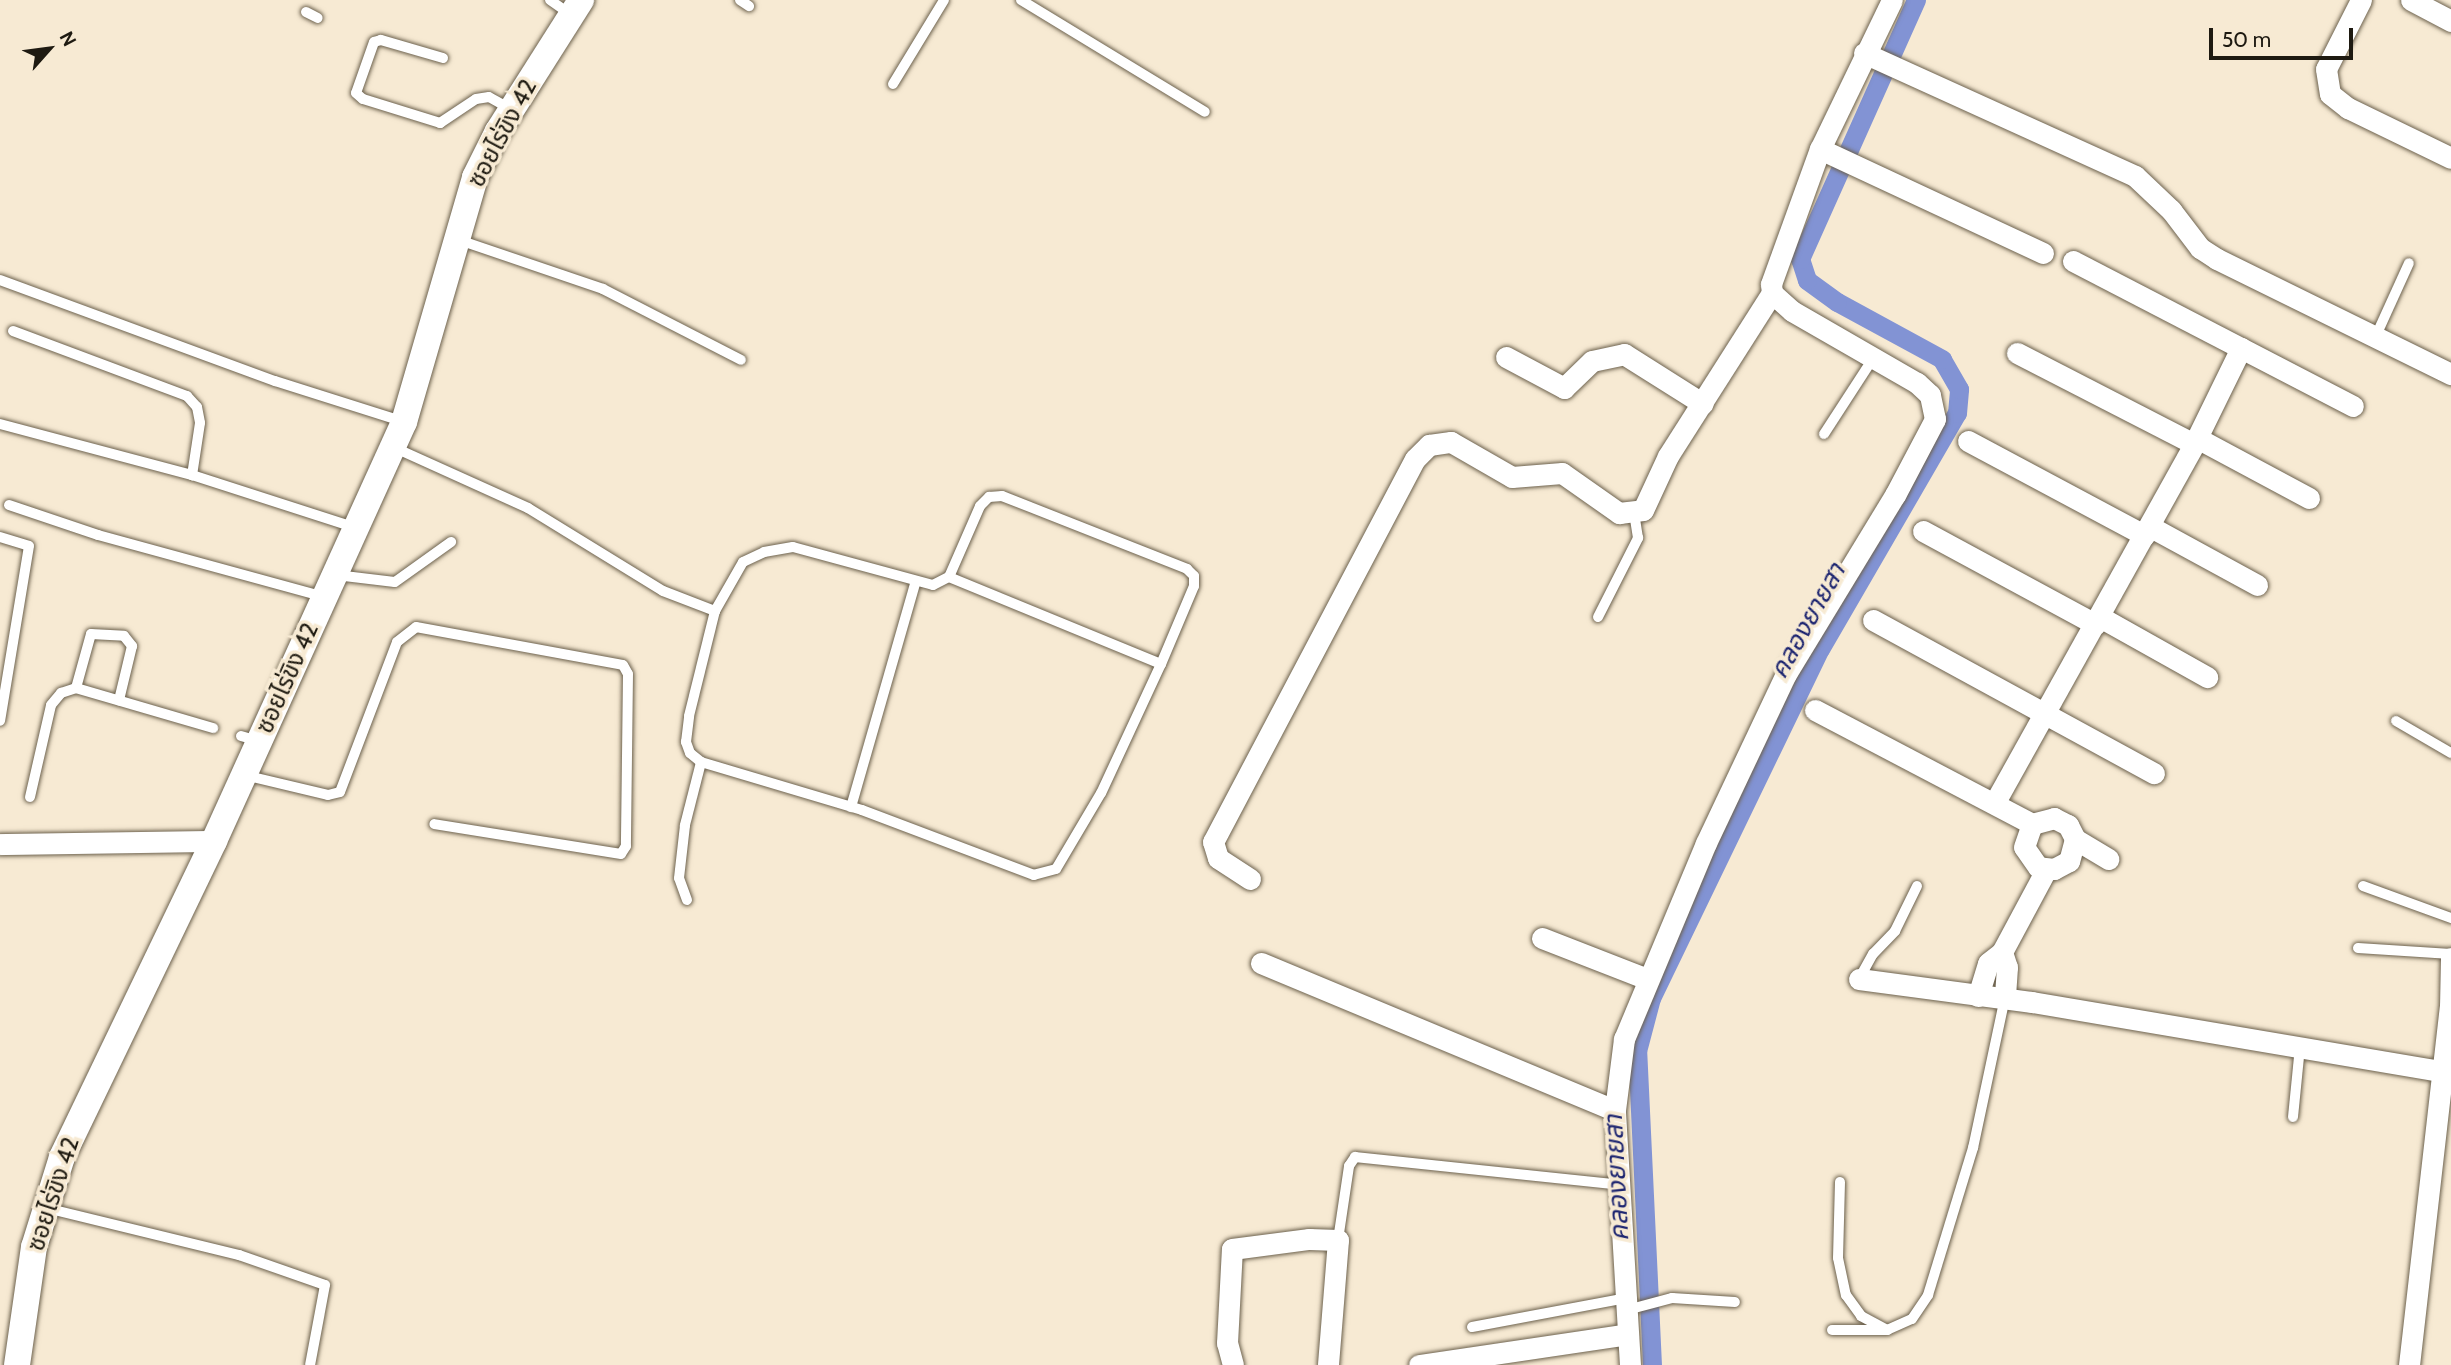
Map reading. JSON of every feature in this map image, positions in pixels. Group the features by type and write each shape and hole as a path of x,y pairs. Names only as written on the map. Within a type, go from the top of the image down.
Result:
{"street":[{"path":"1250,879 1218,858 1213,842 1273,737 1401,481 1429,445 1451,442 1511,477 1562,473 1619,513 1634,513 1649,502 1668,456 1772,293 1777,259 1833,155 1868,54 1892,0"},
{"path":"2361,0 2326,69 2330,94 2348,108 2451,158"},
{"path":"2411,0 2451,21"},
{"name":"ซอยไร่ขิง 42","path":"16,1365 44,1208 87,1099 214,841 244,775 250,739 329,586 404,422 475,177 511,109 576,8"},
{"path":"1868,54 2135,176 2153,190 2200,248 2451,374"},
{"path":"1833,155 2043,253"},
{"path":"2073,261 2353,406"},
{"path":"1630,1365 1628,1334 1632,1304 1615,1110 1624,1039 1647,979 1786,674 1895,495 1935,419 1930,395 1874,357 1802,317 1772,293"},
{"path":"1995,802 2047,714 2196,441 2241,348"},
{"path":"2017,353 2309,498"},
{"path":"1506,357 1564,388 1592,361 1624,354 1703,404"},
{"path":"1968,441 2257,585"},
{"path":"1923,531 2207,677"},
{"path":"1873,620 2154,773"},
{"path":"1815,710 1995,802 2032,824"},
{"path":"2046,870 2031,862 2024,847 2032,824 2046,818 2061,820 2075,839 2108,859"},
{"path":"1978,996 1989,963 2002,952 2046,870 2069,862 2075,839"},
{"path":"0,844 214,841"},
{"path":"1542,938 1647,979"},
{"path":"2002,952 2007,967 2005,998"},
{"path":"2409,1365 2442,1071 2451,956"},
{"path":"1261,963 1615,1110"},
{"path":"1859,979 2005,998 2442,1071"},
{"path":"1233,1365 1227,1343 1232,1249 1277,1241 1338,1240 1328,1365"},
{"path":"1419,1365 1628,1334"}],"lane":[{"path":"550,0 576,8"},
{"path":"893,84 944,0"},
{"path":"1021,0 1205,111"},
{"path":"306,12 318,18"},
{"path":"443,58 381,40 374,42 356,93 440,123 476,99 489,97 511,109"},
{"path":"456,239 603,289 741,360"},
{"path":"2375,338 2409,263"},
{"path":"0,280 275,381 404,422"},
{"path":"13,331 187,396 197,407 200,423 192,475"},
{"path":"1824,434 1874,357"},
{"path":"0,424 192,475 356,528"},
{"path":"392,446 528,508 663,591 715,611"},
{"path":"1002,496 1187,569 1194,576 1194,586 1161,664 1101,793 1068,853 1047,874 1020,870 851,807 701,762 686,742 715,611 743,562 764,552 793,547 916,580 933,584 949,577 980,506 989,497 1002,496"},
{"path":"9,505 98,535 329,586 395,582 450,542"},
{"path":"1598,617 1638,538 1634,513"},
{"path":"0,537 29,546 0,721"},
{"path":"949,577 1161,664"},
{"path":"851,807 916,580"},
{"path":"244,775 328,795 340,792 397,642 416,627 623,665 628,674 626,833 621,854 434,824"},
{"path":"76,688 92,634 124,636 132,646 119,699"},
{"path":"30,797 51,705 61,693 76,688 214,728"},
{"path":"2396,721 2451,753"},
{"path":"687,900 679,877 685,825 701,762"},
{"path":"1859,979 1873,954 1895,931 1916,886"},
{"path":"2363,886 2451,918"},
{"path":"2358,948 2451,956"},
{"path":"1832,1329 1887,1330 1912,1319 1928,1295 1973,1148 2005,998"},
{"path":"2293,1117 2301,1047"},
{"path":"1338,1240 1349,1166 1354,1157 1620,1185"},
{"path":"1840,1182 1838,1258 1846,1295 1861,1316 1887,1330"},
{"path":"44,1208 239,1255 325,1284 310,1365"},
{"path":"1472,1327 1672,1298 1735,1301"}],"waterway":[{"name":"คลองยายสา","path":"1652,1365 1637,1051 1651,998 1820,649 1957,413 1959,389 1942,359 1837,302 1807,280 1800,259 1916,0"}]}
